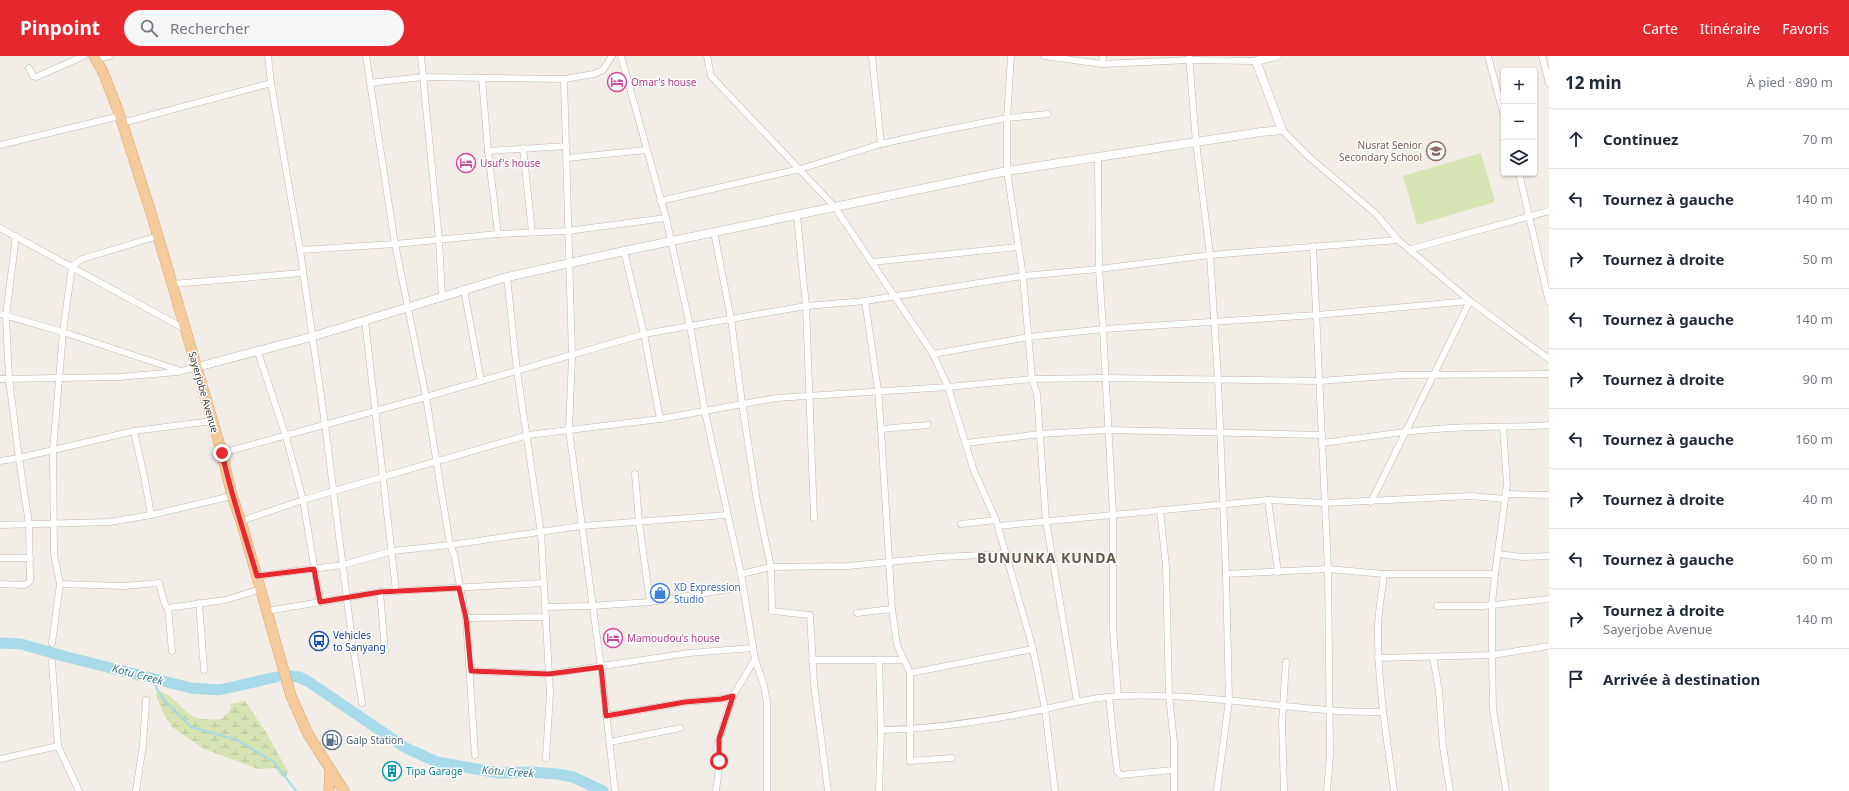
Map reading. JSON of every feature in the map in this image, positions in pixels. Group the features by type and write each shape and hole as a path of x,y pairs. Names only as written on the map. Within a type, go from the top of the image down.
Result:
{"main road":[{"name":"Sayerjobe Avenue","path":"95,57 121,119 158,236 222,453 232,496 261,589 284,674 298,715 308,734 343,790"},
{"path":"329,791 330,770"}],"street":[{"path":"29,68 33,76 36,77 84,56"},
{"path":"95,57 110,56"},
{"path":"268,56 271,83 300,250 362,703"},
{"path":"366,56 395,244 426,397 450,545 455,561 466,618 471,671 475,755"},
{"path":"421,56 439,240 442,297"},
{"path":"370,83 422,77 564,79 594,74 603,70 612,56"},
{"path":"621,56 660,201 666,218 690,326 705,412 741,574 755,659 764,686 767,703 767,791"},
{"path":"708,56 711,76 834,206 933,354 948,387 974,471 997,523 1004,554 1033,649 1046,709 1056,791"},
{"path":"872,56 882,144"},
{"path":"1011,56 1007,118 1007,171 1023,276 1032,379 1037,394 1046,522 1077,701"},
{"path":"1044,56 1102,64 1189,58 1256,61 1276,56"},
{"path":"1102,64 1103,56"},
{"path":"1241,56 1256,61"},
{"path":"1488,56 1501,105"},
{"path":"1542,56 1549,83"},
{"path":"1189,58 1196,142 1210,255 1213,321 1218,379 1226,574 1229,700 1217,791"},
{"path":"1256,61 1282,130 1309,157 1375,213 1398,240 1411,249 1470,302 1549,359"},
{"path":"482,78 488,151 498,234"},
{"path":"564,79 567,146 567,231 572,356 569,430 591,606 601,667 615,791"},
{"path":"0,145 121,119 271,83"},
{"path":"660,201 800,169 882,144 1007,118 1048,114"},
{"path":"0,379 119,378 181,372 311,337 507,277 624,251 1007,171 1282,130"},
{"path":"488,151 567,146"},
{"path":"522,148 532,232"},
{"path":"567,158 646,150"},
{"path":"1098,158 1099,269 1103,329 1104,378 1113,514 1114,630 1118,696"},
{"path":"1520,176 1549,302"},
{"path":"1411,249 1549,211"},
{"path":"796,216 806,306 814,518"},
{"path":"300,250 395,244 498,234 567,231 666,218"},
{"path":"0,228 185,329"},
{"path":"714,232 731,320 757,501 771,567 772,611 810,615 812,660 828,791"},
{"path":"0,584 28,584 30,581 29,524 18,458 2,316 16,236"},
{"path":"52,643 60,584 54,554 53,450 63,332 72,266 82,259 158,236"},
{"path":"222,453 286,437 325,424 572,356 644,334 806,306 865,301 1023,276 1099,269 1210,255 1398,240"},
{"path":"1313,246 1328,569 1330,756 1327,791"},
{"path":"872,262 1018,247"},
{"path":"624,251 644,334 660,419"},
{"path":"172,284 302,273"},
{"path":"507,277 517,371 528,435 541,533 550,693 546,758"},
{"path":"464,290 481,381"},
{"path":"865,301 878,390 892,609 897,645 910,673 910,761 952,758"},
{"path":"933,354 1029,337 1103,329 1470,302"},
{"path":"1371,502 1406,432 1432,375 1470,302"},
{"path":"2,316 63,332 181,372"},
{"path":"365,321 396,591"},
{"path":"258,352 286,437 303,500 320,602"},
{"path":"241,521 303,500 528,435 660,419 776,398 878,390 948,387 1032,379 1104,378 1320,381 1401,374 1549,374"},
{"path":"0,461 134,431 212,421"},
{"path":"881,429 928,425"},
{"path":"1323,443 1406,432 1482,427 1502,428 1549,425"},
{"path":"1502,428 1506,464 1505,496 1492,604 1492,654 1493,709 1506,791"},
{"path":"966,442 1040,434 1108,430 1220,434 1322,435"},
{"path":"134,431 146,481 151,515"},
{"path":"635,474 639,522 650,602"},
{"path":"961,524 1046,522 1113,514 1268,500 1325,503 1371,502 1470,496 1549,495"},
{"path":"0,525 109,522 151,515 232,496"},
{"path":"1268,500 1278,572"},
{"path":"1160,510 1166,566 1169,696 1174,742 1174,791"},
{"path":"257,576 343,565 392,551 541,533 581,526 727,515"},
{"path":"741,574 771,567 848,566 940,557 1004,554"},
{"path":"1498,554 1523,557 1549,556"},
{"path":"0,558 30,558"},
{"path":"1226,574 1328,569 1384,574 1495,574"},
{"path":"1384,574 1378,633 1378,658 1383,712 1394,791"},
{"path":"60,584 123,586 159,583 165,605 168,608 172,651"},
{"path":"267,612 380,592 543,583"},
{"path":"546,607 650,602 742,587"},
{"path":"168,608 225,600 261,589"},
{"path":"380,592 385,650"},
{"path":"1437,606 1492,604 1549,599"},
{"path":"199,603 204,670"},
{"path":"857,612 892,609"},
{"path":"466,618 546,617"},
{"path":"1378,658 1433,658 1492,654 1549,646"},
{"path":"471,671 549,674 689,653 753,648"},
{"path":"910,673 1033,649"},
{"path":"1433,658 1439,691 1443,747 1450,791"},
{"path":"716,791 719,776 719,739 733,696 755,659"},
{"path":"812,660 879,662 903,660"},
{"path":"52,662 58,746 79,791"},
{"path":"879,662 881,730 879,791"},
{"path":"1284,791 1284,706 1286,662"},
{"path":"606,716 685,702 721,699 733,696"},
{"path":"881,730 909,729 964,723 1046,709 1077,701 1118,696 1169,696 1229,700 1329,710 1383,712"},
{"path":"1109,697 1117,771 1120,775 1173,770"},
{"path":"136,791 144,745 146,700"},
{"path":"610,742 680,728"},
{"path":"0,759 58,746"}],"green space":[{"path":"1481,153 1495,202 1417,225 1403,176"},
{"path":"158,691 171,697 192,716 204,719 222,719 231,709 230,704 245,701 267,734 288,772 286,776 282,777 275,768 258,769 204,749 172,727 162,711 156,695"}],"waterway":[{"name":"Kotu Creek","path":"0,643 21,644 191,688 219,690 276,677"},
{"name":"Kotu Creek","path":"291,676 299,677 309,682 406,748 437,762 499,773 530,772 557,774 573,777 603,791"},
{"path":"155,679 157,689 163,699 191,727 237,740 274,762 296,791"}],"place":[{"name":"Omar's house","path":"617,82"},
{"name":"Nusrat Senior Secondary School","path":"1436,151"},
{"name":"Usuf's house","path":"466,163"},
{"name":"XD Expression Studio","path":"660,593"},
{"name":"Mamoudou's house","path":"613,638"},
{"name":"Vehicles to Sanyang","path":"319,641"},
{"name":"Galp Station","path":"332,740"},
{"name":"Tipa Garage","path":"392,771"}],"district":[{"name":"BUNUNKA KUNDA","path":"1047,557"}],"route":[{"path":"222,453 232,496 257,576 314,569 320,602 380,592 459,588 466,618 471,671 549,674 601,667 606,716 685,702 721,699 733,696 719,739 719,761"}]}
